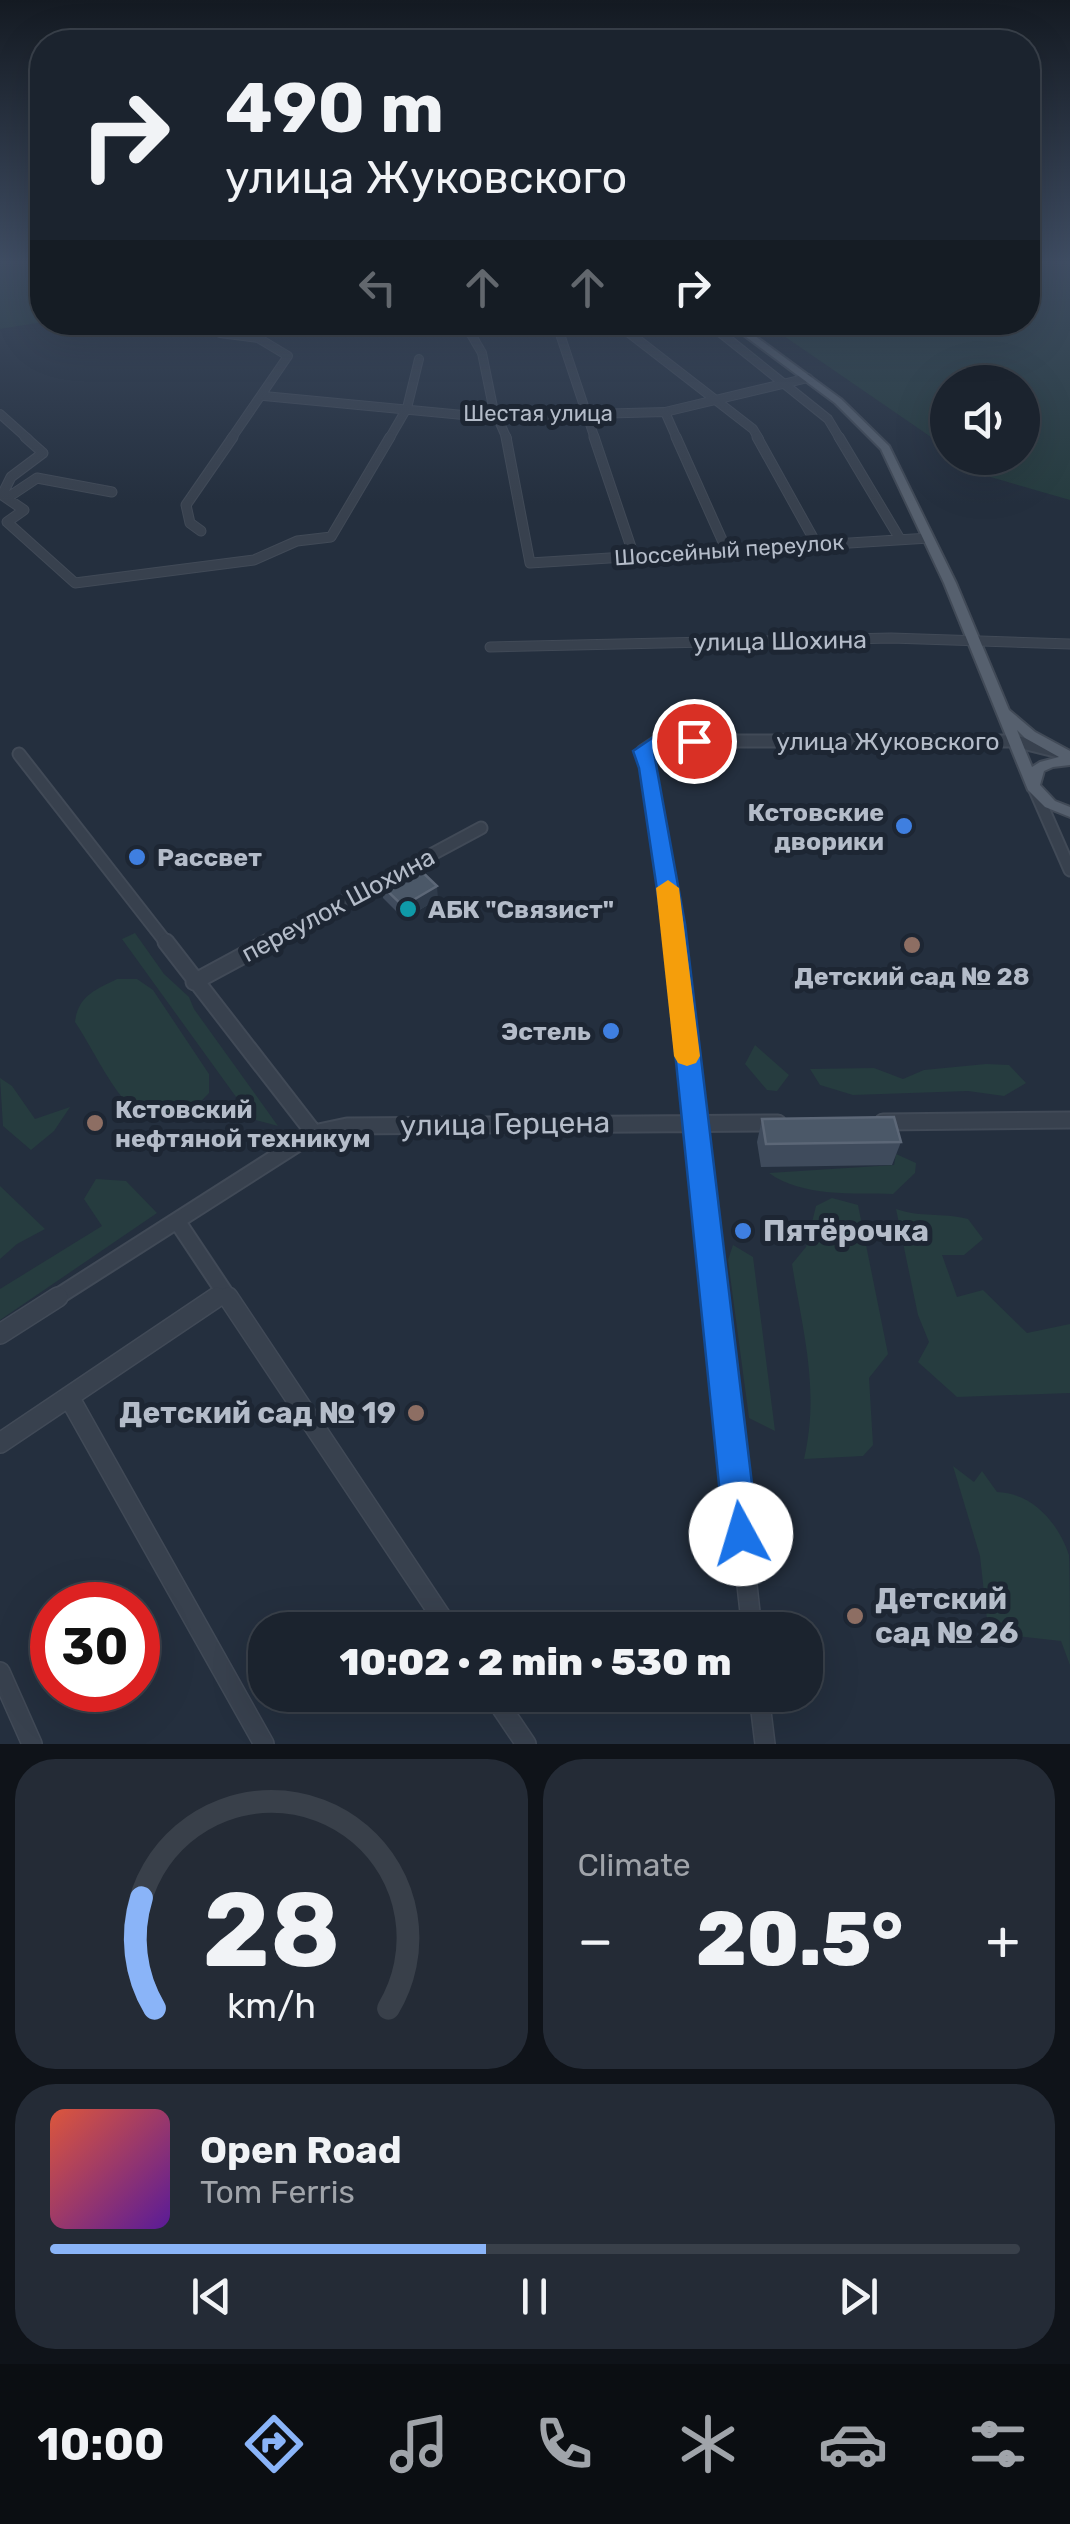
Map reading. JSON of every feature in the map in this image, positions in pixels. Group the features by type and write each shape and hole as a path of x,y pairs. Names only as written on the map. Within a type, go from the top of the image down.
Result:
{"main road":[{"path":"757,341 854,414 885,448 929,538 1034,788 1050,804 1070,812"},
{"path":"1002,707 1024,731 1066,758"},
{"path":"1034,788 1036,771 1066,758"}],"street":[{"path":"201,530 190,523 186,506 288,356 264,341"},
{"path":"477,341 484,353 498,417"},
{"path":"562,341 634,556"},
{"path":"640,341 762,439 817,545"},
{"path":"733,341 828,419 900,539"},
{"path":"0,414 42,453 10,478 2,495 24,510 7,522 75,583 254,560 297,541 332,537 407,408 419,359"},
{"name":"Шестая улица","path":"264,396 498,417 665,412 808,378"},
{"path":"665,412 727,551"},
{"name":"Шоссейный переулок","path":"498,417 504,424 512,488 530,563 929,538"},
{"path":"6,498 37,478 112,492"},
{"name":"улица Шохина","path":"490,647 891,638 1070,644"},
{"name":"улица Жуковского","path":"750,1612 674,924 643,751 648,744 658,741 1015,741 1066,758"},
{"path":"19,754 314,1133"},
{"path":"1034,788 1070,870"},
{"name":"переулок Шохина","path":"194,982 481,828"},
{"path":"864,1122 1070,1120"},
{"name":"улица Герцена","path":"0,1334 314,1133 347,1126 790,1123"},
{"path":"177,1221 438,1612"},
{"path":"0,1443 224,1292"},
{"path":"69,1396 264,1744"},
{"path":"0,1672 32,1744"},
{"path":"504,1712 526,1744"},
{"path":"761,1712 765,1744"}],"green space":[{"path":"792,341 1070,341 1070,500 987,476 1040,475 1040,365 930,365 930,436"},
{"path":"135,933 164,974 189,997 278,1126 252,1119 122,939"},
{"path":"117,979 137,979 153,990 209,1074 209,1093 185,1113 164,1121 146,1117 130,1106 75,1022 84,1000"},
{"path":"755,1045 789,1075 777,1091 767,1090 745,1064"},
{"path":"1009,1065 1026,1083 1004,1096 968,1091 853,1095 820,1085 810,1069 874,1068 903,1079 924,1070"},
{"path":"0,1078 12,1086 35,1119 70,1107 54,1131 31,1150 3,1126"},
{"path":"896,1154 916,1163 915,1173 893,1194 812,1190 769,1173 894,1165"},
{"path":"96,1179 126,1181 157,1213 0,1320 0,1289 102,1226 84,1199"},
{"path":"0,1186 45,1229 17,1244 0,1259"},
{"path":"832,1198 858,1205 888,1354 869,1378 873,1445 863,1456 804,1459 810,1385 792,1264 806,1247 816,1206"},
{"path":"896,1209 968,1219 983,1239 964,1255 942,1255 957,1297 983,1290 1027,1333 1070,1324 1070,1393 957,1397 918,1362 929,1342 918,1315"},
{"path":"733,1245 753,1257 775,1431 749,1418 728,1260"},
{"path":"953,1466 974,1482 982,1471 997,1492 1032,1504 1058,1531 1069,1555 1070,1665 1061,1641 988,1629 980,1556"}],"building":[{"path":"416,866 437,886 403,906 382,886"},
{"path":"894,1117 901,1142 766,1144 762,1119"}],"slow traffic":[{"path":"668,888 687,1056"}],"place":[{"name":"Кстовские дворики","path":"904,826"},
{"name":"Рассвет","path":"137,857"},
{"name":"АБК \"Связист\"","path":"408,909"},
{"name":"Детский сад № 28","path":"912,945"},
{"name":"Эстель","path":"611,1031"},
{"name":"Кстовский нефтяной техникум","path":"95,1123"},
{"name":"Пятёрочка","path":"743,1231"},
{"name":"Детский сад № 19","path":"416,1413"},
{"name":"Детский сад № 26","path":"855,1616"}],"route":[{"path":"694,741 658,741 648,744 643,751 674,924 741,1534"}]}
